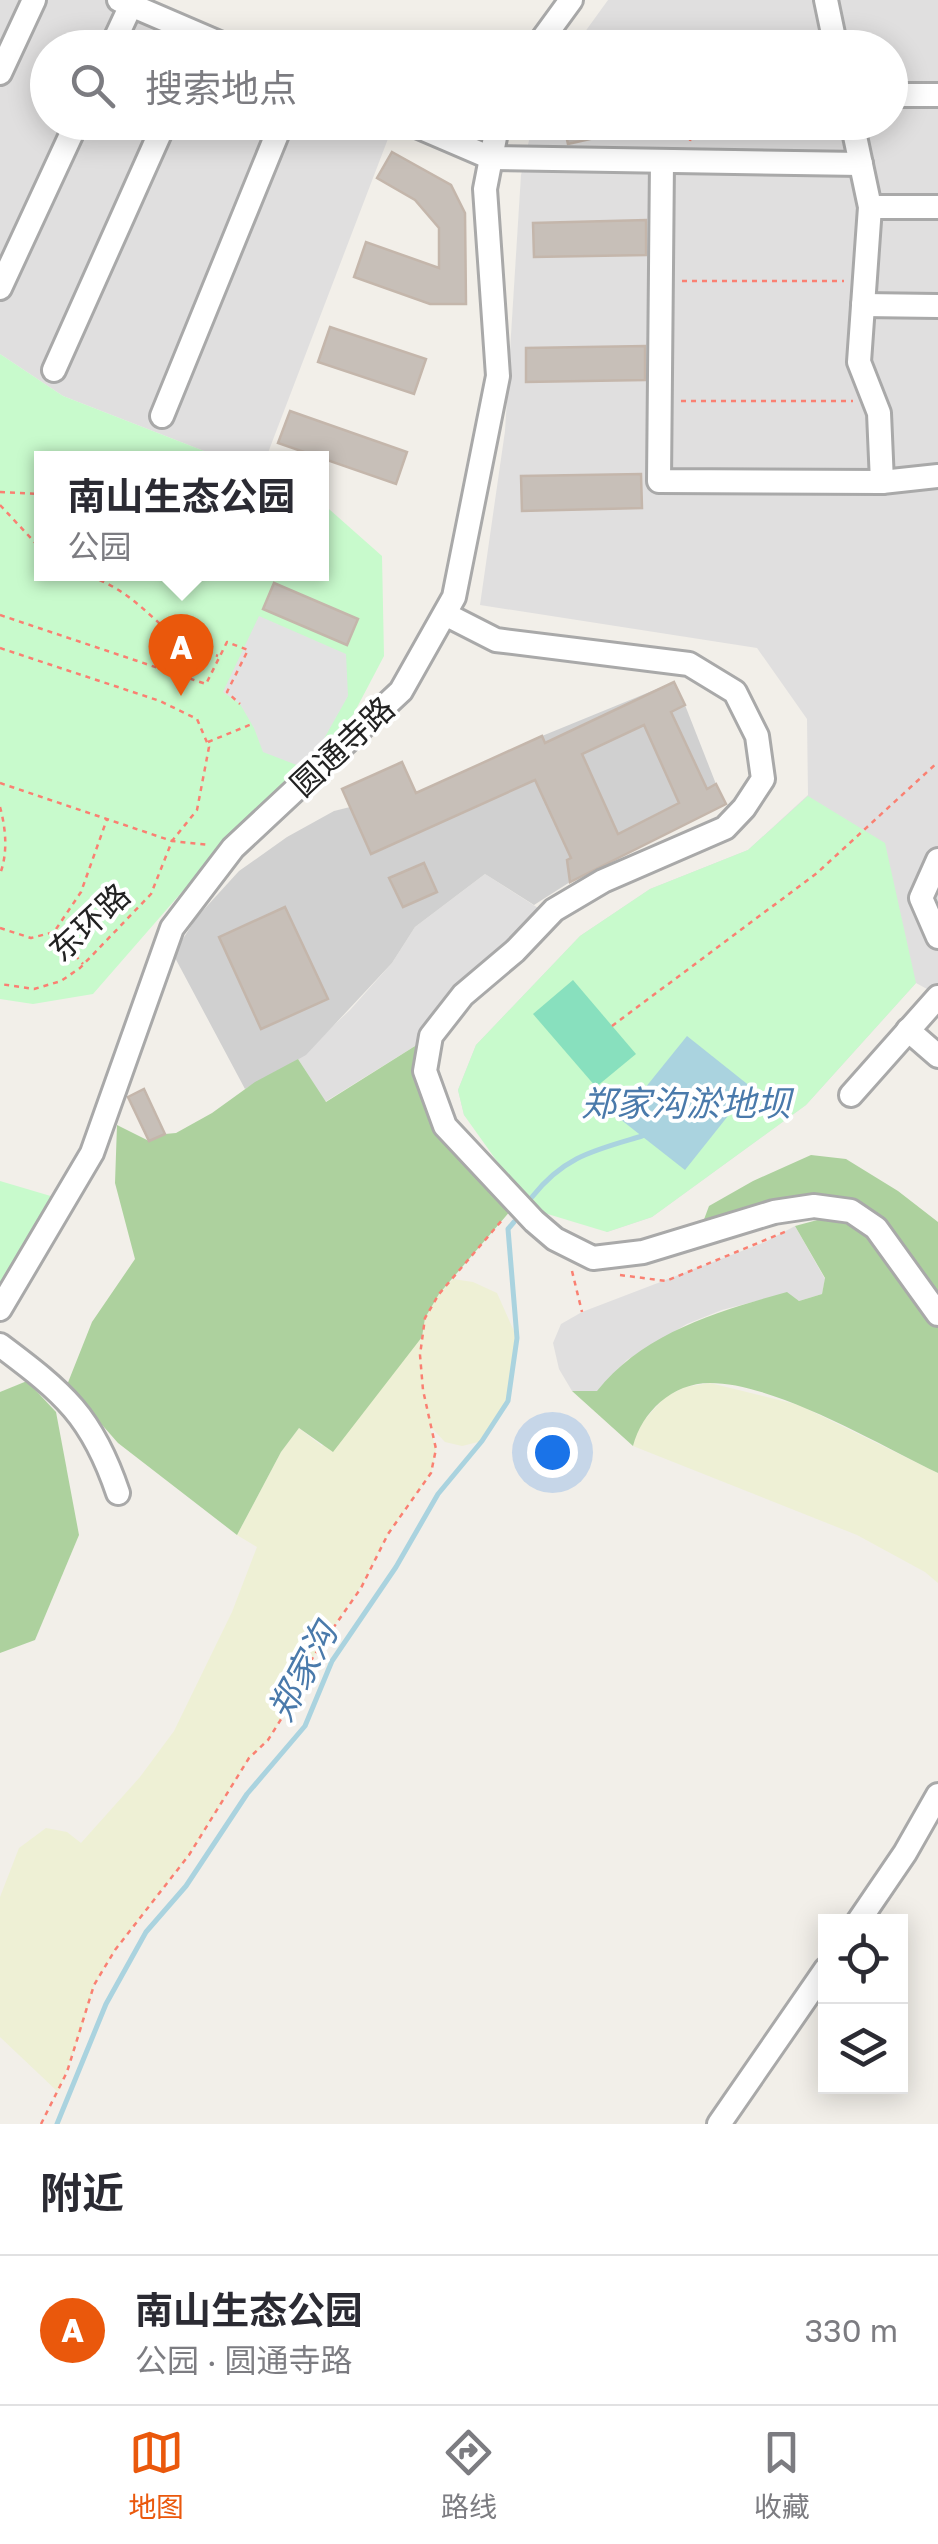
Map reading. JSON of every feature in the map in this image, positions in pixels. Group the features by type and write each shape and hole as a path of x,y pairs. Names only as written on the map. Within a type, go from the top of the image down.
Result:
{"street":[{"path":"0,73 34,0"},
{"path":"549,30 571,0"},
{"path":"826,0 833,30"},
{"path":"117,30 125,2 178,30"},
{"path":"908,95 938,94"},
{"path":"0,288 69,140"},
{"path":"54,370 157,140"},
{"path":"162,416 275,140"},
{"path":"449,140 491,158 861,164"},
{"name":"圆通寺路","path":"0,1309 92,1153 172,928 233,848 402,691 454,597 498,376 486,189 494,140"},
{"path":"856,140 870,207 859,362 879,413 882,482"},
{"path":"662,161 659,481 882,482 938,476"},
{"path":"870,207 938,207"},
{"path":"863,305 938,306"},
{"path":"444,614 496,640 690,664 734,692 758,736 762,779 744,808 725,828 603,881 554,910 515,951 463,995 432,1036 424,1071 445,1126 555,1239 593,1258 643,1252 774,1212 814,1206 851,1211 876,1228 938,1314"},
{"path":"938,860 921,898 938,937"},
{"path":"851,1094 938,996"},
{"path":"908,1030 938,1056"},
{"path":"0,1345 77,1410 104,1450 118,1494"},
{"path":"863,1914 938,1796"},
{"path":"719,2124 818,1980"}],"path":[{"path":"661,281 865,281"},
{"path":"660,401 874,401"},
{"path":"0,492 34,494"},
{"path":"0,506 34,542"},
{"path":"105,581 136,601 184,643 219,656"},
{"path":"0,615 206,684 226,642 248,650 226,692 240,704"},
{"path":"0,648 160,700 197,719 207,742 252,724"},
{"name":"东环路","path":"0,984 34,989 62,982 84,965 151,894 172,840 197,810 207,742"},
{"path":"612,1026 816,873 938,762"},
{"path":"0,782 172,840 233,848"},
{"path":"0,807 4,824 0,874"},
{"path":"0,928 31,938 54,932 80,892 107,819"},
{"path":"54,932 84,965"},
{"path":"41,2124 67,2072 94,1986 108,1962 189,1855 250,1758 268,1740 290,1706 312,1657 361,1588 380,1547 432,1474 436,1449 420,1355 425,1318 438,1294 517,1203"},
{"path":"571,1269 582,1312"}],"shaded area":[{"path":"0,0 119,0 190,30 30,30 30,140 388,140 269,451 204,451 63,396 0,354"},
{"path":"608,0 938,0 938,995 916,983 806,1105 652,1217 607,1232 464,1115 458,1090 476,1045 580,936 650,889 748,850 808,795 807,719 757,648 480,605 505,431 521,175 529,140 908,140 908,30 586,30"},
{"path":"259,616 346,654 348,696 307,769 263,752 240,704 223,692"},
{"path":"674,682 565,734 575,757 685,705 716,784 567,860 570,882 534,905 485,874 415,927 392,963 306,1055 245,1089 173,954 197,917 239,871 287,837 334,811 350,807 371,853 542,736","holes":["541,792 609,816 561,837","285,907 327,999 261,1029 219,938"]},
{"path":"485,874 549,915 431,1036 325,1102 298,1059 392,963 415,927"},
{"path":"795,1226 825,1279 822,1294 799,1301 787,1293 722,1310 687,1324 627,1360 597,1392 572,1391 559,1369 553,1343 561,1324 582,1312 765,1242"}],"green space":[{"path":"0,354 63,396 204,451 34,451 34,581 329,581 329,509 382,556 384,656 342,736 181,893 93,994 33,1004 0,999"},
{"path":"808,796 885,843 916,983 806,1105 652,1217 607,1232 531,1209 464,1115 458,1090 476,1045 580,936 650,889 748,850"},
{"path":"573,980 636,1054 596,1087 533,1014"},
{"path":"431,1036 445,1126 517,1203 439,1294 425,1318 422,1337 333,1452 299,1428 281,1452 237,1535 118,1443 67,1385 92,1322 135,1259 115,1183 117,1125 149,1141 176,1133 298,1059 326,1102"},
{"path":"811,1155 846,1159 938,1222 938,1473 826,1417 736,1386 696,1384 671,1394 651,1411 633,1446 572,1391 597,1391 636,1354 709,1316 787,1292 799,1301 822,1294 825,1278 795,1226 851,1211 699,1233 709,1206"},
{"path":"0,1181 54,1197 0,1286"},
{"path":"453,1279 473,1282 497,1293 517,1338 508,1401 482,1441 462,1446 445,1442 429,1425 436,1449 431,1473 388,1534 363,1583 313,1657 268,1740 249,1759 189,1855 115,1950 94,1985 58,2092 0,2037 0,1897 19,1848 46,1828 67,1832 81,1843 140,1777 174,1731 232,1612 257,1547 237,1535 281,1452 299,1428 322,1446 422,1337 425,1318"},
{"path":"27,1381 56,1412 79,1535 35,1640 0,1653 0,1392"},
{"path":"710,1383 799,1405 938,1473 938,1583 857,1535 633,1446 637,1428 665,1397 685,1387"}],"water":[{"name":"郑家沟淤地坝","path":"687,1036 751,1087 685,1170 620,1119"}],"building":[{"path":"392,152 451,185 465,213 466,304 430,304 354,277 366,242 439,268 439,228 415,200 377,178"},
{"path":"646,220 646,255 534,257 533,223"},
{"path":"330,327 426,359 414,394 318,362"},
{"path":"645,346 645,380 526,382 526,348"},
{"path":"290,411 407,452 396,484 329,461 329,451 301,451 278,443"},
{"path":"641,474 642,508 522,511 521,476"},
{"path":"274,583 358,619 347,645 263,609"},
{"path":"674,682 685,705 671,712 707,789 716,784 726,804 570,882 567,860 571,858 535,780 371,854 342,789 402,762 416,793 542,736 545,743","holes":["644,725 679,803 618,834 582,754"]},
{"path":"424,863 437,892 403,907 389,878"},
{"path":"285,907 328,999 261,1029 219,937"},
{"path":"144,1089 165,1134 149,1141 128,1097"}],"waterway":[{"name":"郑家沟","path":"532,1197 568,1163 642,1136"},
{"name":"郑家沟","path":"57,2124 106,2004 146,1932 186,1886 247,1794 305,1726 332,1661 396,1567 438,1494 482,1441 508,1401 517,1338 508,1229 514,1222"}],"place":[{"name":"南山生态公园","path":"181,696"}]}
